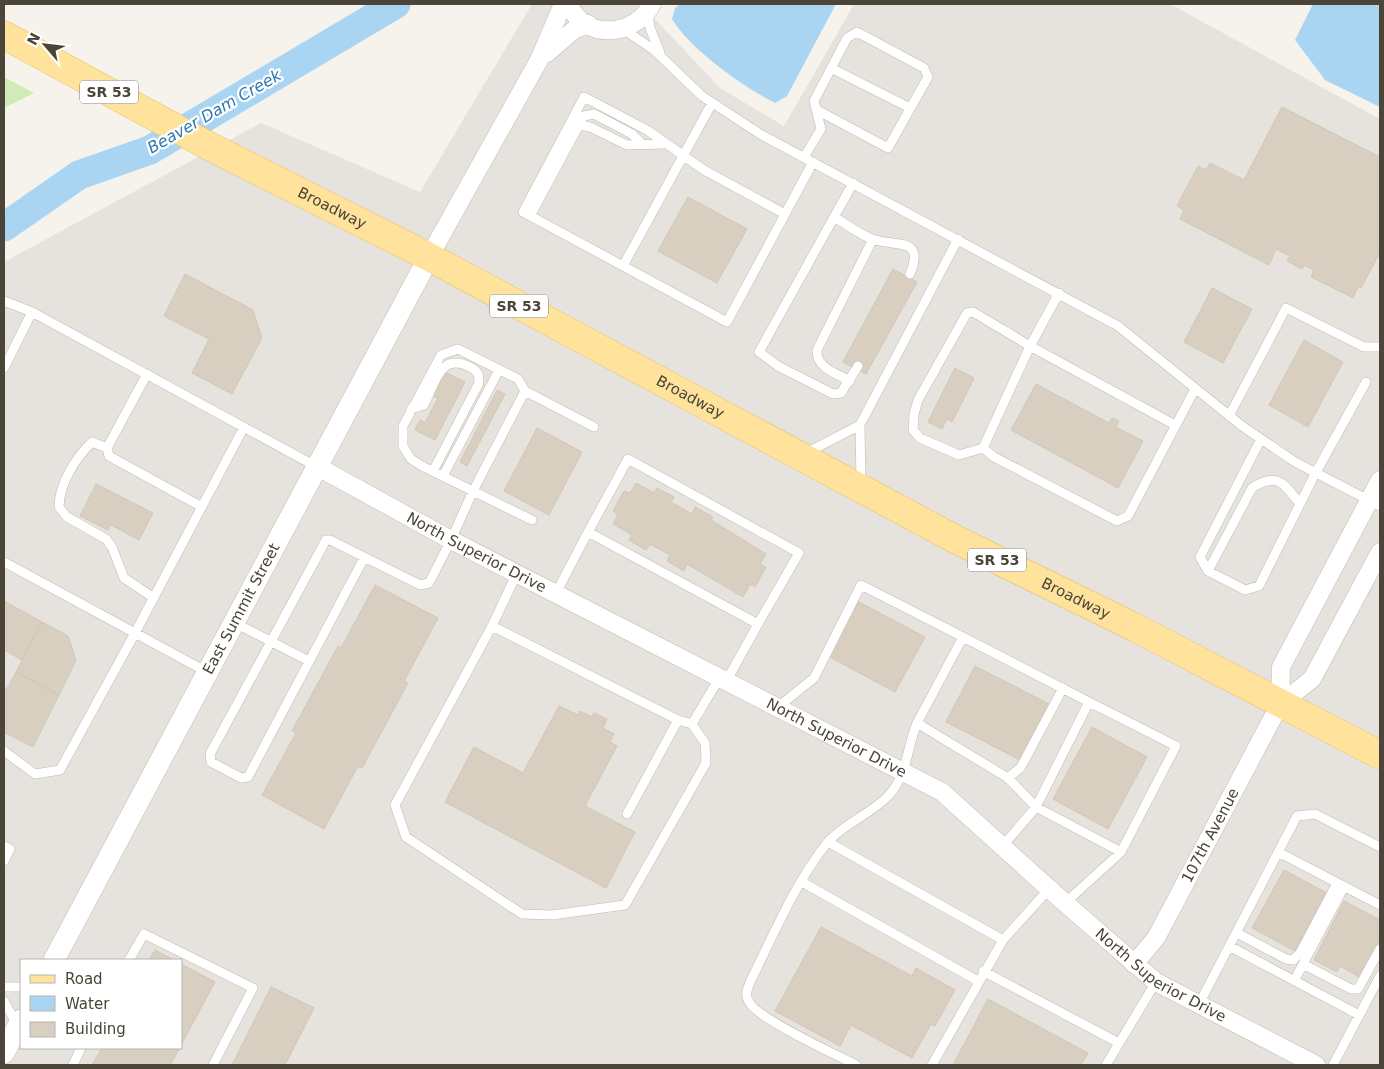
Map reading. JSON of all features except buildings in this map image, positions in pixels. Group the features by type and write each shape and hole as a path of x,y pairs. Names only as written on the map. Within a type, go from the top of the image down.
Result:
{"main road":[{"name":"Broadway","path":"4,35 205,144 429,257 955,539 1136,628 1380,756"}],"street":[{"path":"429,257 539,60 564,4"},
{"path":"570,4 580,20 608,31 623,29 637,23 650,8"},
{"path":"539,60 575,29 588,24"},
{"name":"East Summit Street","path":"55,959 429,257"},
{"name":"North Superior Drive","path":"318,467 452,540 724,678 942,792 1156,982 1316,1065"},
{"name":"107th Avenue","path":"1280,704 1281,667 1375,503 1380,480"},
{"name":"107th Avenue","path":"1134,964 1156,938 1280,704 1312,679 1380,552"},
{"path":"4,1053 20,1023"}],"lane":[{"path":"650,8 650,28 663,58"},
{"path":"623,29 663,58 684,81 712,104 760,134 1118,326 1194,389 1261,439 1316,474 1375,503"},
{"path":"527,214 727,322 785,214 808,160 821,129 814,101 847,38 857,32 924,68 928,76 888,148 817,110"},
{"path":"831,68 910,108"},
{"path":"527,214 584,97 647,130 684,157 785,214"},
{"path":"623,266 712,104"},
{"path":"527,214 584,116 594,114 632,134 644,145"},
{"path":"579,125 590,127 627,145 664,144"},
{"path":"853,183 759,352 778,366 833,394 841,393 858,366"},
{"path":"834,218 873,239 907,245 913,250 916,260 910,274"},
{"path":"850,381 821,365 817,358 817,350 873,239"},
{"path":"861,489 860,425 958,239"},
{"path":"1059,294 1030,346 983,448 959,456 920,438 913,430 914,414 918,400 968,313 973,312 1030,346 1175,425"},
{"path":"4,301 32,312 318,467"},
{"path":"1229,416 1286,308 1364,347 1380,347"},
{"path":"4,368 32,312"},
{"path":"532,520 411,459 403,446 403,426 441,355 458,350 518,379 525,391 594,427"},
{"path":"411,410 424,405 444,366 458,361 475,370 479,375 479,383 433,471"},
{"path":"443,476 499,370"},
{"path":"147,374 107,448 109,456 202,507"},
{"path":"1261,439 1200,557 1208,571 1245,590 1259,586 1300,504 1366,382"},
{"path":"983,448 994,457 1117,521 1128,516 1194,389"},
{"path":"364,558 248,777 241,778 211,762 210,754 326,540 330,540 420,585 429,583 452,540 473,490 525,391"},
{"path":"799,456 860,425"},
{"path":"4,751 36,774 60,770 154,598 244,427"},
{"path":"107,448 92,442 80,453 59,496 59,507 68,517 106,539 112,547 124,578 154,598"},
{"path":"556,593 628,459 799,553 758,624 692,724"},
{"path":"1208,571 1252,488 1265,479 1274,479 1286,486 1300,504"},
{"path":"588,532 758,624"},
{"path":"4,562 208,672"},
{"path":"492,626 678,720 692,724 705,743 706,763 625,905 552,915 522,914 406,836 395,805 492,626 517,573"},
{"path":"778,707 814,678 861,585 1176,746 1120,852 1065,903"},
{"path":"234,623 309,661"},
{"path":"856,1065 773,1021 750,1004 746,994 751,980 802,882 828,842 889,796 904,772 909,742 917,723 963,637"},
{"path":"1008,778 1021,767 1063,688"},
{"path":"1002,847 1036,807 1089,702"},
{"path":"627,814 678,720"},
{"path":"917,723 1008,778 1036,807 1120,852"},
{"path":"1199,1004 1297,816 1315,814 1380,847"},
{"path":"828,842 1003,940"},
{"path":"4,846 10,849 4,861"},
{"path":"1278,852 1380,905"},
{"path":"802,882 978,981"},
{"path":"1236,932 1286,959 1294,960 1341,885"},
{"path":"1294,981 1341,885"},
{"path":"932,1065 983,971 1003,940 1049,889"},
{"path":"131,959 144,934 253,988 213,1065"},
{"path":"1229,946 1359,1016"},
{"path":"1303,964 1351,990 1358,989 1380,949"},
{"path":"983,971 1117,1042"},
{"path":"1333,1065 1380,976"},
{"path":"1106,1065 1117,1042 1156,982"},
{"path":"4,988 20,987"},
{"path":"4,1001 20,1023"},
{"path":"73,1065 81,1049"}],"shaded area":[{"path":"532,4 656,4 655,19 720,88 784,126 854,4 1170,4 1380,119 1380,1065 4,1065 4,262 261,123 420,192"}],"green space":[{"path":"4,77 34,93 4,108"}],"water":[{"path":"680,4 836,4 787,96 775,103 733,77 691,43 672,19 675,8"},
{"path":"1313,4 1380,4 1380,107 1325,80 1295,40"}],"waterway":[{"name":"Beaver Dam Creek","path":"4,227 79,175 150,150 396,4"}]}
